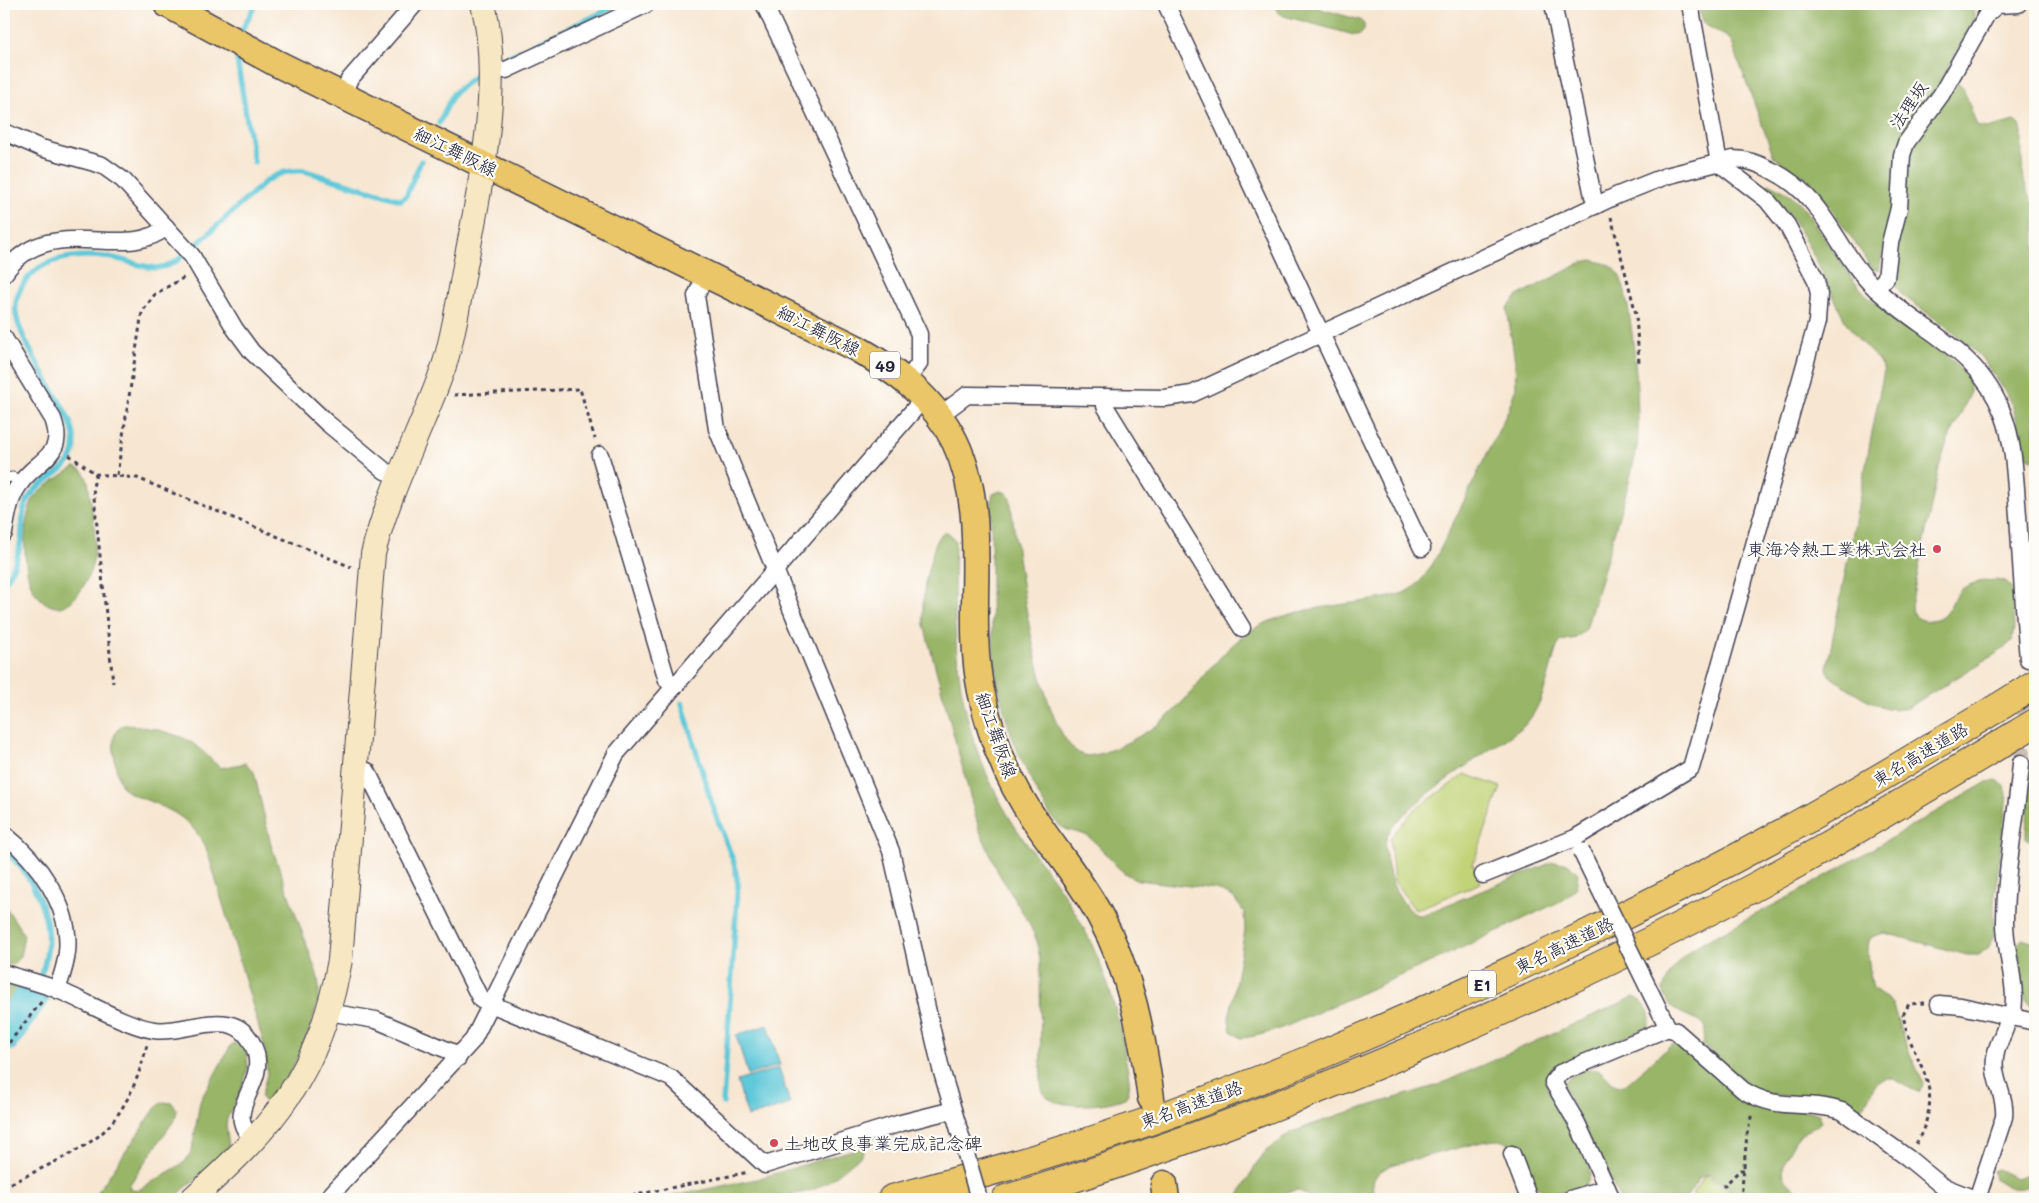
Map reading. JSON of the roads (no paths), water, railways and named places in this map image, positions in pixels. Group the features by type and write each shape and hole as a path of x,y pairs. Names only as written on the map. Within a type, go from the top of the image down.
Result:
{"highway":[{"name":"東名高速道路","path":"892,1199 1057,1152 1170,1113 1316,1057 1455,997 1633,912 1771,840 1902,765 2032,671"},
{"name":"東名高速道路","path":"1006,1199 1183,1143 1329,1086 1513,1006 1648,942 1788,869 1920,793 2035,723"}],"main road":[{"name":"細江舞阪線","path":"167,4 221,35 856,348 906,381 932,407 954,441 970,486 974,534 974,634 981,692 988,720 1009,774 1022,800 1087,894 1113,943 1132,995 1139,1022 1151,1098"}],"street":[{"path":"342,95 349,80 415,4"},
{"path":"192,1199 255,1141 278,1113 304,1072 328,1012 340,960 370,572 378,534 444,365 452,332 483,164 490,70 489,37 482,4"},
{"path":"490,70 506,70 647,4"},
{"path":"764,4 919,334 919,364 906,381"},
{"path":"1166,4 1422,548"},
{"path":"1553,4 1593,196 1601,203"},
{"path":"1483,875 1578,845 1691,768 1817,322 1819,301 1816,280 1787,225 1767,200 1719,163 1690,4"},
{"name":"法理坂","path":"1876,289 1886,278 1890,243 1899,208 1902,155 1906,143 1941,95 1987,14 1997,5 2018,4"},
{"path":"4,132 41,148 102,165 122,180 201,268 234,329 257,358 326,422 385,471 400,477"},
{"path":"327,1199 473,1040 616,754 775,570 932,407 967,395 1165,398 1192,394 1601,203 1666,176 1733,159 1749,161 1784,176 1798,186 1822,212 1863,274 1876,289 1959,351 1985,380 2003,414 2013,451 2032,671"},
{"path":"4,274 21,256 54,241 77,238 145,239 158,234 166,227"},
{"path":"706,274 696,296 717,429 891,851 941,1070 979,1199"},
{"path":"4,338 53,419 57,429 57,441 53,451 20,483 10,505 4,533"},
{"path":"1105,397 1105,406 1242,628"},
{"path":"600,455 667,680 674,687"},
{"path":"1578,845 1666,1024 1743,1090 1756,1098 1781,1105 1832,1108 1842,1111 1908,1158 1942,1186 1976,1199 2004,1117 2005,1106 1995,1070 1994,1058 1996,1046 2015,1005 2007,955 2005,921 2021,762"},
{"path":"354,770 367,771 481,1000 670,1078 765,1164 901,1123 955,1117"},
{"path":"4,834 18,846 49,886 67,934 67,952 52,988"},
{"path":"4,973 52,988 152,1030 176,1030 215,1022 226,1023 244,1034 256,1051 257,1073 240,1117 245,1131 255,1141"},
{"path":"1939,1004 1961,1006 2035,1022"},
{"path":"328,1012 376,1020 452,1052 458,1058"},
{"path":"1570,1199 1609,1193 1577,1123 1555,1088 1556,1076 1666,1024"},
{"path":"1512,1154 1529,1199"}],"lane":[{"path":"4,478 13,477 20,483"}],"water":[{"path":"768,1025 780,1065 748,1075 736,1035"},
{"path":"779,1068 790,1104 748,1117 737,1081"}],"waterway":[{"path":"242,30 256,4"},
{"path":"499,58 497,59 501,60 616,6"},
{"path":"237,60 254,162"},
{"path":"439,123 453,94 477,74"},
{"path":"193,248 266,181 276,175 289,171 305,171 401,200 406,196 421,161"},
{"path":"4,584 13,569 18,553 25,506 32,494 69,462 74,452 74,438 69,419 31,351 19,324 16,314 16,302 22,286 41,267 60,259 93,256 113,258 141,266 157,268 166,266 184,255"},
{"path":"682,703 713,807 734,863 738,884 723,1103"},
{"path":"4,850 27,876 42,906 48,940 41,974"},
{"path":"4,1036 34,993"}],"tunnel":[{"path":"2021,763 2028,659"},
{"path":"1151,1099 1164,1184"}],"place":[{"name":"東海冷熱工業株式会社","path":"1937,549"},
{"name":"土地改良事業完成記念碑","path":"774,1143"}]}
